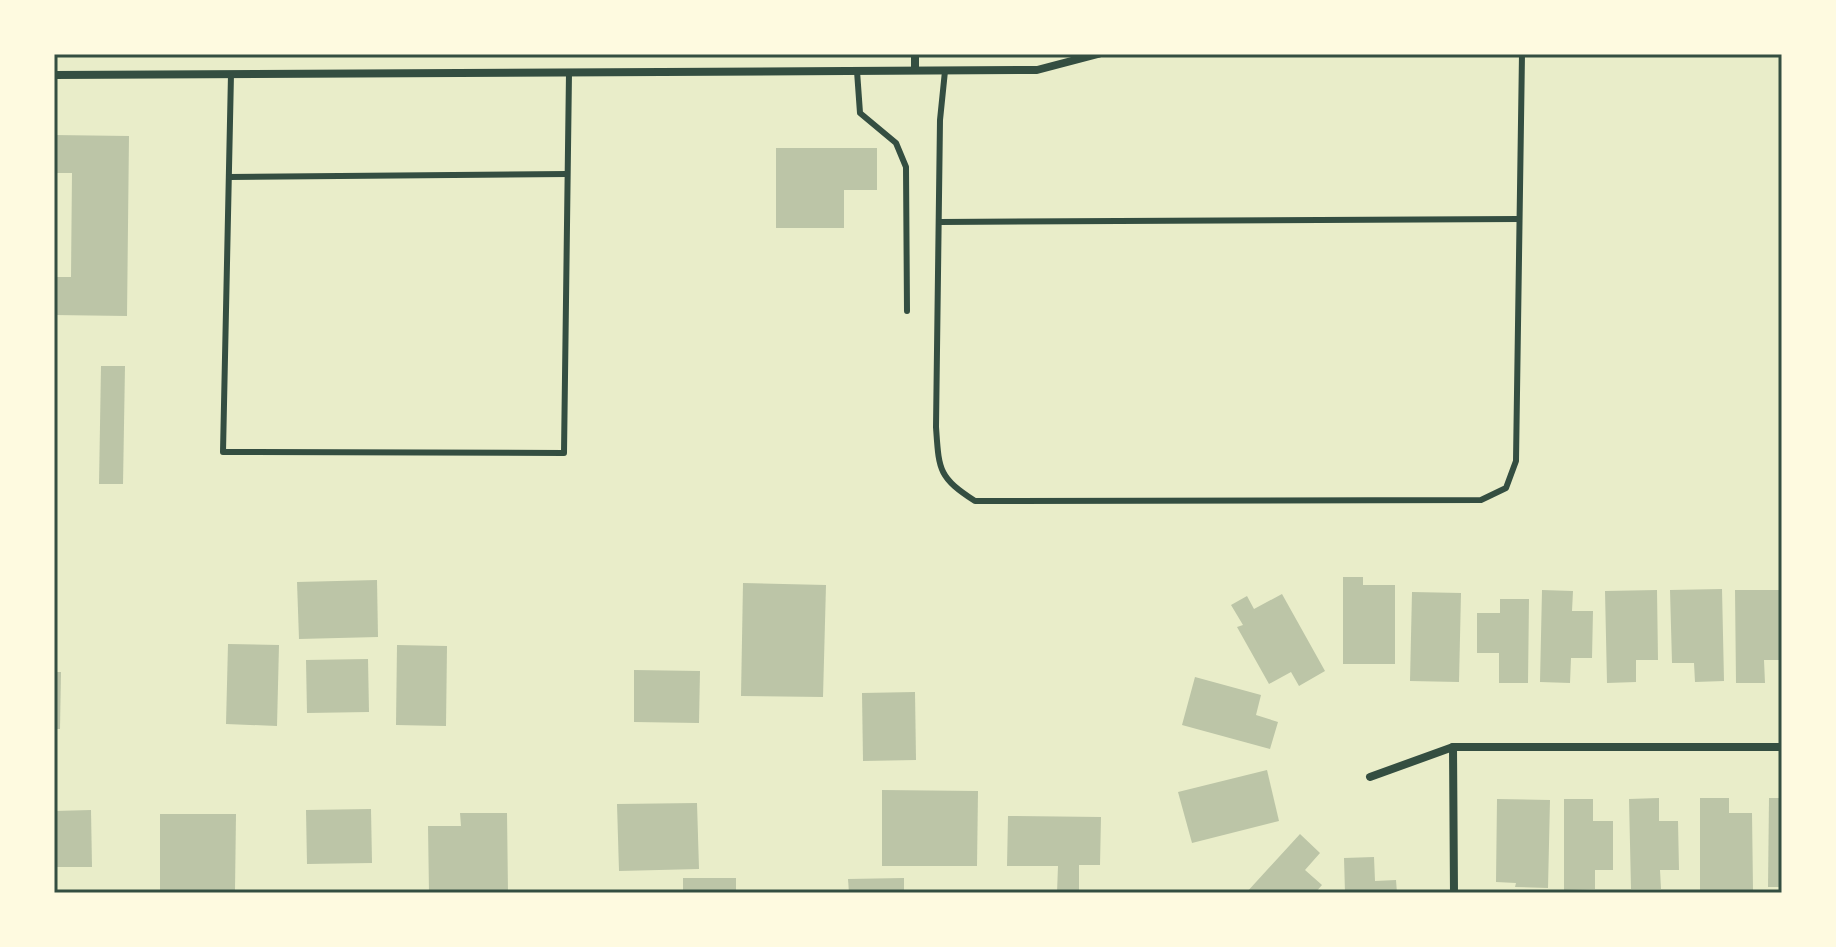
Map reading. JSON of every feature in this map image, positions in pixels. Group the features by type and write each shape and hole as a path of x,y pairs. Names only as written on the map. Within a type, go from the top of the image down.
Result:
{"street":[{"path":"915,54 915,70"},
{"path":"54,75 1037,70 1098,54"},
{"path":"1453,747 1454,893"},
{"path":"1370,777 1453,747 1782,747"}],"lane":[{"path":"945,71 940,120 936,427 938,463 950,485 975,501 1481,500 1506,488 1516,461 1522,54"},
{"path":"857,71 860,113 896,143 906,167 907,311"},
{"path":"231,74 223,452 564,453 569,73"},
{"path":"229,177 567,174"},
{"path":"940,222 1519,219"}],"building":[{"path":"54,135 129,136 127,316 54,315 54,277 71,277 72,173 54,173"},
{"path":"776,148 877,148 877,190 844,190 844,228 776,228"},
{"path":"101,366 125,366 123,484 99,484"},
{"path":"1343,577 1363,577 1363,585 1395,585 1395,664 1343,664"},
{"path":"377,580 378,637 299,639 297,582"},
{"path":"743,583 826,585 823,697 741,696"},
{"path":"1722,589 1724,681 1695,682 1694,663 1672,663 1670,590"},
{"path":"1542,590 1573,591 1572,611 1593,611 1592,658 1571,658 1570,683 1540,682"},
{"path":"1657,590 1658,660 1636,660 1636,682 1607,683 1605,591"},
{"path":"1735,590 1782,590 1782,660 1764,660 1765,683 1736,683"},
{"path":"1412,592 1461,593 1459,682 1410,681"},
{"path":"1282,594 1325,671 1299,686 1291,672 1269,684 1237,627 1243,625 1231,605 1247,596 1254,609"},
{"path":"1500,599 1529,599 1528,683 1499,683 1499,653 1477,653 1477,613 1500,613"},
{"path":"228,644 279,645 277,726 226,724"},
{"path":"397,645 447,646 446,726 396,725"},
{"path":"368,659 369,712 307,713 306,660"},
{"path":"634,670 700,671 699,723 634,722"},
{"path":"54,672 61,672 60,729 54,729"},
{"path":"1195,677 1261,695 1256,715 1278,722 1270,749 1182,725"},
{"path":"915,692 916,760 863,761 862,693"},
{"path":"1267,770 1279,821 1192,843 1178,792"},
{"path":"882,790 978,791 977,866 882,866"},
{"path":"1659,798 1659,821 1678,821 1679,870 1660,870 1661,889 1631,889 1629,799"},
{"path":"1700,798 1729,798 1729,813 1752,813 1753,890 1700,890"},
{"path":"1769,798 1782,798 1782,887 1768,887"},
{"path":"1497,799 1550,800 1548,888 1515,887 1516,883 1496,882"},
{"path":"1564,799 1593,799 1593,821 1613,821 1613,870 1595,870 1595,889 1564,890"},
{"path":"697,803 699,869 619,871 617,804"},
{"path":"371,809 372,863 307,864 306,810"},
{"path":"91,810 92,867 54,867 54,811"},
{"path":"460,813 507,813 508,893 429,893 428,826 461,826"},
{"path":"160,814 236,814 235,890 160,893"},
{"path":"1008,816 1101,817 1100,865 1079,865 1079,893 1057,893 1058,866 1007,866"},
{"path":"1300,834 1320,853 1305,870 1322,885 1315,893 1246,893"},
{"path":"1374,857 1375,881 1396,880 1397,893 1345,893 1344,858"},
{"path":"683,878 736,878 736,893 683,893"},
{"path":"904,878 904,893 849,893 848,879"}]}
